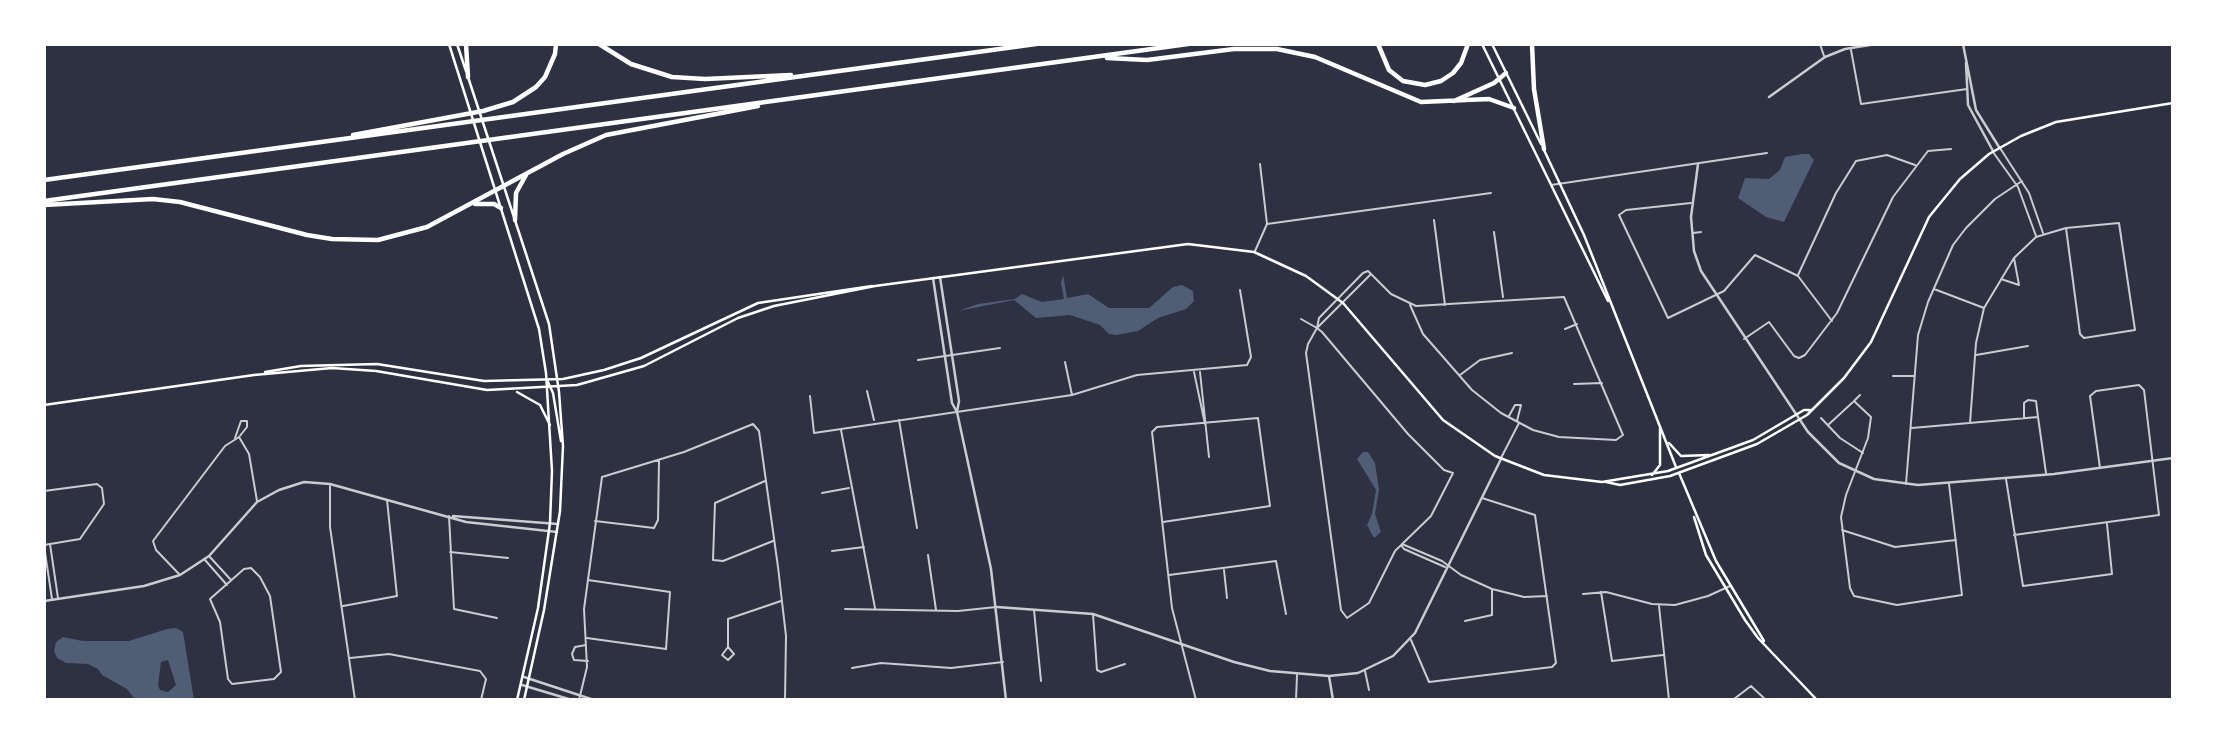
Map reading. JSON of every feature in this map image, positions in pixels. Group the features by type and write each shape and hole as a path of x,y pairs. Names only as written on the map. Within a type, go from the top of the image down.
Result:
{"highway":[{"path":"466,44 468,77"},
{"path":"337,139 373,129 458,116 513,102 536,88 545,77 555,54 556,44"},
{"path":"599,44 631,64 672,77 705,79 806,75"},
{"path":"44,180 1036,44"},
{"path":"44,203 1188,44"},
{"path":"1378,44 1388,70 1404,81 1425,85 1441,81 1453,73 1461,63 1468,44"},
{"path":"1532,44 1534,89 1544,149"},
{"path":"1096,57 1147,60 1234,49 1277,49 1315,57 1411,99 1443,103 1489,99 1514,108"},
{"path":"1443,103 1474,93 1506,73"},
{"path":"44,203 153,199 180,202 307,235 359,240 406,234 471,205 496,189 606,135 741,111 776,101"},
{"path":"515,220 516,193 526,174"},
{"path":"471,205 487,203 501,208"}],"main road":[{"path":"449,44 539,329 547,380 563,446"},
{"path":"457,44 549,324 558,379 563,446 558,524 524,700"},
{"path":"1482,44 1610,303"},
{"path":"1492,44 1561,184 1666,438 1694,514 1730,586 1764,641 1817,700"},
{"path":"254,375 332,368 367,370 465,388 515,390 558,387 606,378 644,366 750,313 875,286 1160,246 1202,244 1254,252 1289,266 1343,303 1443,420 1501,459 1553,477 1620,485 1679,473 1757,444 1810,410 1844,378 1871,342 1929,217 1960,179 1993,152 2030,132 2068,119 2173,103"},
{"path":"44,405 301,366 377,364 484,382 558,379 604,370 641,358 758,303 865,285 875,286"},
{"path":"517,700 524,677 550,523 549,388"},
{"path":"515,390 537,402 551,428"},
{"path":"1602,482 1651,475 1677,468 1763,436 1796,415 1810,410"},
{"path":"1651,475 1660,465 1660,425"},
{"path":"1666,438 1681,456 1719,453"},
{"path":"1694,514 1694,525 1701,544 1724,589 1758,638 1764,641"}],"street":[{"path":"1820,44 1825,57"},
{"path":"1769,97 1825,57 1851,47 1876,44"},
{"path":"1963,44 1979,119 2022,181 2044,234"},
{"path":"1851,47 1861,104 1971,89"},
{"path":"1966,63 1966,90 1973,120 2017,184 2036,237"},
{"path":"1744,339 1769,322 1794,356 1801,358 1832,321 1886,208 1916,166 1930,149 1951,149"},
{"path":"1551,185 1767,153"},
{"path":"1798,276 1836,193 1856,161 1887,155 1916,166"},
{"path":"1254,252 1267,224 1260,164"},
{"path":"1698,164 1692,202 1692,233 1701,271 1799,419 1825,451 1856,473 1906,485 2047,475 2173,458"},
{"path":"1906,485 1918,335 1933,289 1953,245 1965,228 1995,199 2022,181"},
{"path":"1267,224 1491,193"},
{"path":"1692,202 1626,210 1619,217 1668,318 1716,296 1737,278 1755,255 1798,276 1832,321"},
{"path":"2028,212 2035,208"},
{"path":"1434,220 1445,305"},
{"path":"1970,423 1975,355 1984,308 2014,258 2036,237 2066,228 2119,223 2136,324 2133,332 2087,339 2082,336 2066,228"},
{"path":"1494,232 1503,298"},
{"path":"1692,233 1701,232"},
{"path":"2000,279 2019,285 2014,258"},
{"path":"1317,328 1319,318 1368,271 1388,292 1410,304 1445,305 1503,298 1564,297 1603,383 1622,433 1620,439 1559,437 1508,417 1483,400 1459,376 1420,331 1410,304"},
{"path":"1301,319 1317,328 1408,434 1444,470 1453,474 1435,512 1401,544 1369,603 1348,618 1341,610 1306,362 1308,344 1317,328 1371,274"},
{"path":"940,277 959,401 957,412"},
{"path":"933,278 944,356 997,607 1006,700"},
{"path":"1933,289 1984,308"},
{"path":"810,396 814,433 875,421 1072,395 1127,377 1200,372 1251,363 1240,290"},
{"path":"1565,329 1578,324"},
{"path":"1975,355 2028,346"},
{"path":"918,360 1000,348"},
{"path":"1459,376 1480,360 1512,353"},
{"path":"1065,362 1072,395"},
{"path":"1194,372 1201,419 1205,425"},
{"path":"1200,372 1209,457"},
{"path":"1893,376 1916,376"},
{"path":"1574,384 1603,383"},
{"path":"2014,535 2159,515 2143,388 2139,386 2106,390 2090,396 2100,468"},
{"path":"867,391 875,421"},
{"path":"1828,425 1860,395"},
{"path":"2024,418 2024,403 2028,400 2036,401 2047,475"},
{"path":"1854,401 1871,417 1864,454 1843,506 1842,530 1852,594 1871,601 1897,605 1962,594 1949,482"},
{"path":"845,609 936,611 997,607 1093,614 1234,662 1297,675 1329,676 1365,671 1393,656 1410,639 1423,617 1518,423 1521,405 1515,405 1508,417"},
{"path":"1911,429 2038,417"},
{"path":"1163,522 1270,506 1258,418 1153,429 1171,608 1196,700"},
{"path":"1821,418 1864,454"},
{"path":"898,419 917,528"},
{"path":"579,700 588,661 584,609 602,477 659,460 753,424 759,431 775,540 787,662 785,700"},
{"path":"841,428 850,488 865,547 875,608"},
{"path":"180,575 156,550 153,541 225,446 237,438 249,454 257,502"},
{"path":"594,521 654,528 658,520 659,460"},
{"path":"2006,478 2021,584 2031,587 2112,574 2107,523"},
{"path":"766,481 715,503 712,560 723,561 775,540"},
{"path":"44,601 144,586 180,575 205,560 257,502 292,485 312,482 388,499 466,522 557,532"},
{"path":"44,491 97,484 101,487 104,504 80,539 44,545 52,600"},
{"path":"330,484 329,517 355,700"},
{"path":"822,493 850,488"},
{"path":"1410,639 1429,682 1552,667 1557,660 1535,515 1482,498"},
{"path":"342,606 397,596 388,499"},
{"path":"449,516 558,524"},
{"path":"449,516 454,609 497,618"},
{"path":"1842,530 1895,547 1956,539"},
{"path":"50,544 58,599"},
{"path":"1401,544 1404,549 1492,589 1531,598 1547,596"},
{"path":"1401,544 1419,550 1447,567"},
{"path":"832,551 865,547"},
{"path":"449,551 508,558"},
{"path":"928,555 936,611"},
{"path":"209,556 231,581"},
{"path":"205,560 227,585"},
{"path":"1169,575 1278,563 1286,614"},
{"path":"251,568 265,586 274,620 281,670 279,677 237,684 229,681 220,622 210,602 231,581 244,569 251,568"},
{"path":"1224,569 1227,598"},
{"path":"587,580 670,592 666,649 587,638"},
{"path":"1583,594 1601,592 1659,605 1690,602 1730,586"},
{"path":"1465,621 1493,615 1492,589"},
{"path":"1601,592 1612,661 1663,655"},
{"path":"728,647 728,619 781,601"},
{"path":"1659,605 1670,700"},
{"path":"1034,608 1041,681"},
{"path":"1093,614 1097,670 1101,672 1125,664"},
{"path":"587,644 575,647 572,654 574,660 588,661"},
{"path":"349,659 389,654 480,671 486,679 481,700"},
{"path":"852,668 884,663 951,668 1003,662"},
{"path":"1365,671 1369,690"},
{"path":"1296,700 1297,675"},
{"path":"1329,676 1333,700"},
{"path":"524,677 594,700"},
{"path":"522,685 572,700"},
{"path":"1734,699 1751,686 1766,700"}],"water":[{"path":"1809,154 1814,160 1784,222 1766,217 1738,198 1745,178 1769,179 1780,170 1785,157"},
{"path":"1063,275 1067,298 1088,294 1109,308 1149,308 1173,287 1182,285 1193,291 1194,301 1186,309 1158,318 1138,331 1116,335 1109,334 1100,325 1070,315 1036,318 1014,300 958,311 978,304 1015,299 1022,294 1042,302 1064,299 1061,283"},
{"path":"1363,452 1368,452 1375,463 1379,490 1375,514 1381,532 1374,538 1367,525 1372,514 1376,490 1357,459"},
{"path":"176,628 183,632 194,700 135,700 127,689 102,675 98,669 88,664 66,663 57,658 54,651 56,642 63,637 83,641 129,641 167,629","holes":["168,660 176,685 168,692 160,690 158,685 161,662"]}]}
